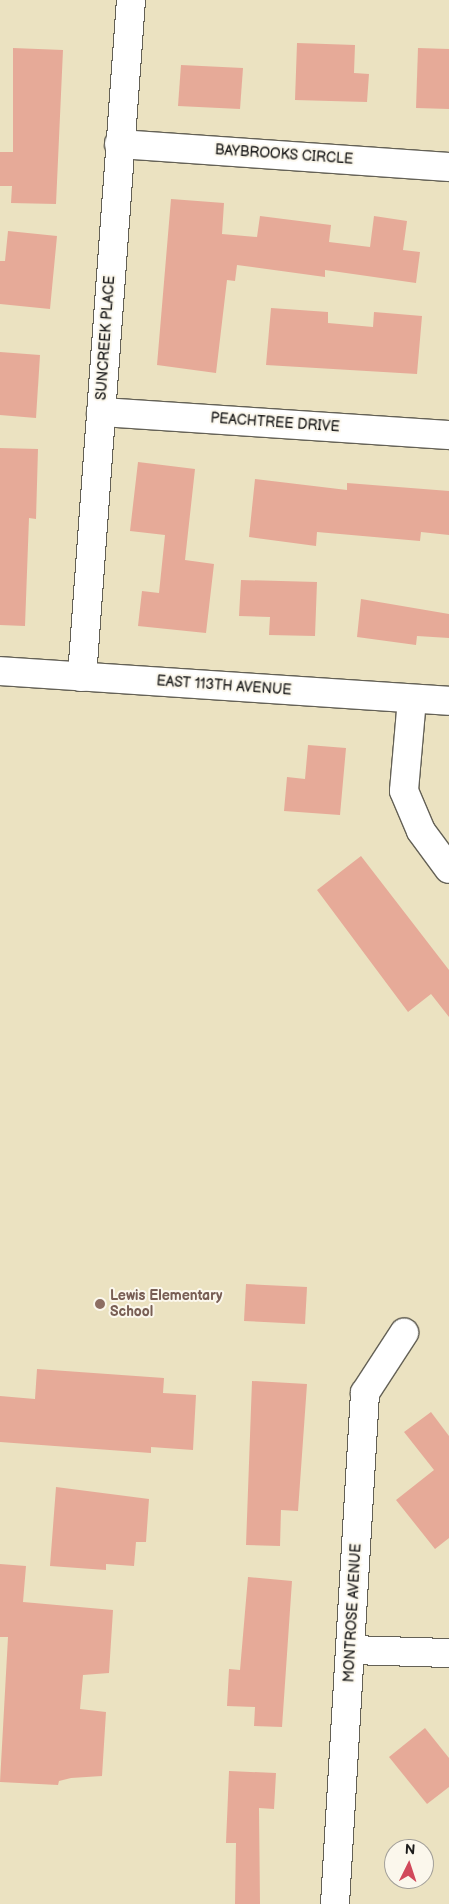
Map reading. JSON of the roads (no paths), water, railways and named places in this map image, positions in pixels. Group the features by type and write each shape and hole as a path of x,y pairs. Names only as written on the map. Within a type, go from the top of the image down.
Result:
{"street":[{"name":"SUNCREEK PLACE","path":"82,677 119,144 131,0"},
{"name":"BAYBROOKS CIRCLE","path":"119,144 449,167"},
{"name":"PEACHTREE DRIVE","path":"101,412 449,435"},
{"name":"EAST 113TH AVENUE","path":"0,671 449,701"},
{"path":"412,699 404,791 421,831 449,868"},
{"name":"MONTROSE AVENUE","path":"335,1904 352,1650 365,1393 404,1333"},
{"path":"352,1650 449,1653"}],"place":[{"name":"Lewis Elementary School","path":"100,1304"}]}
